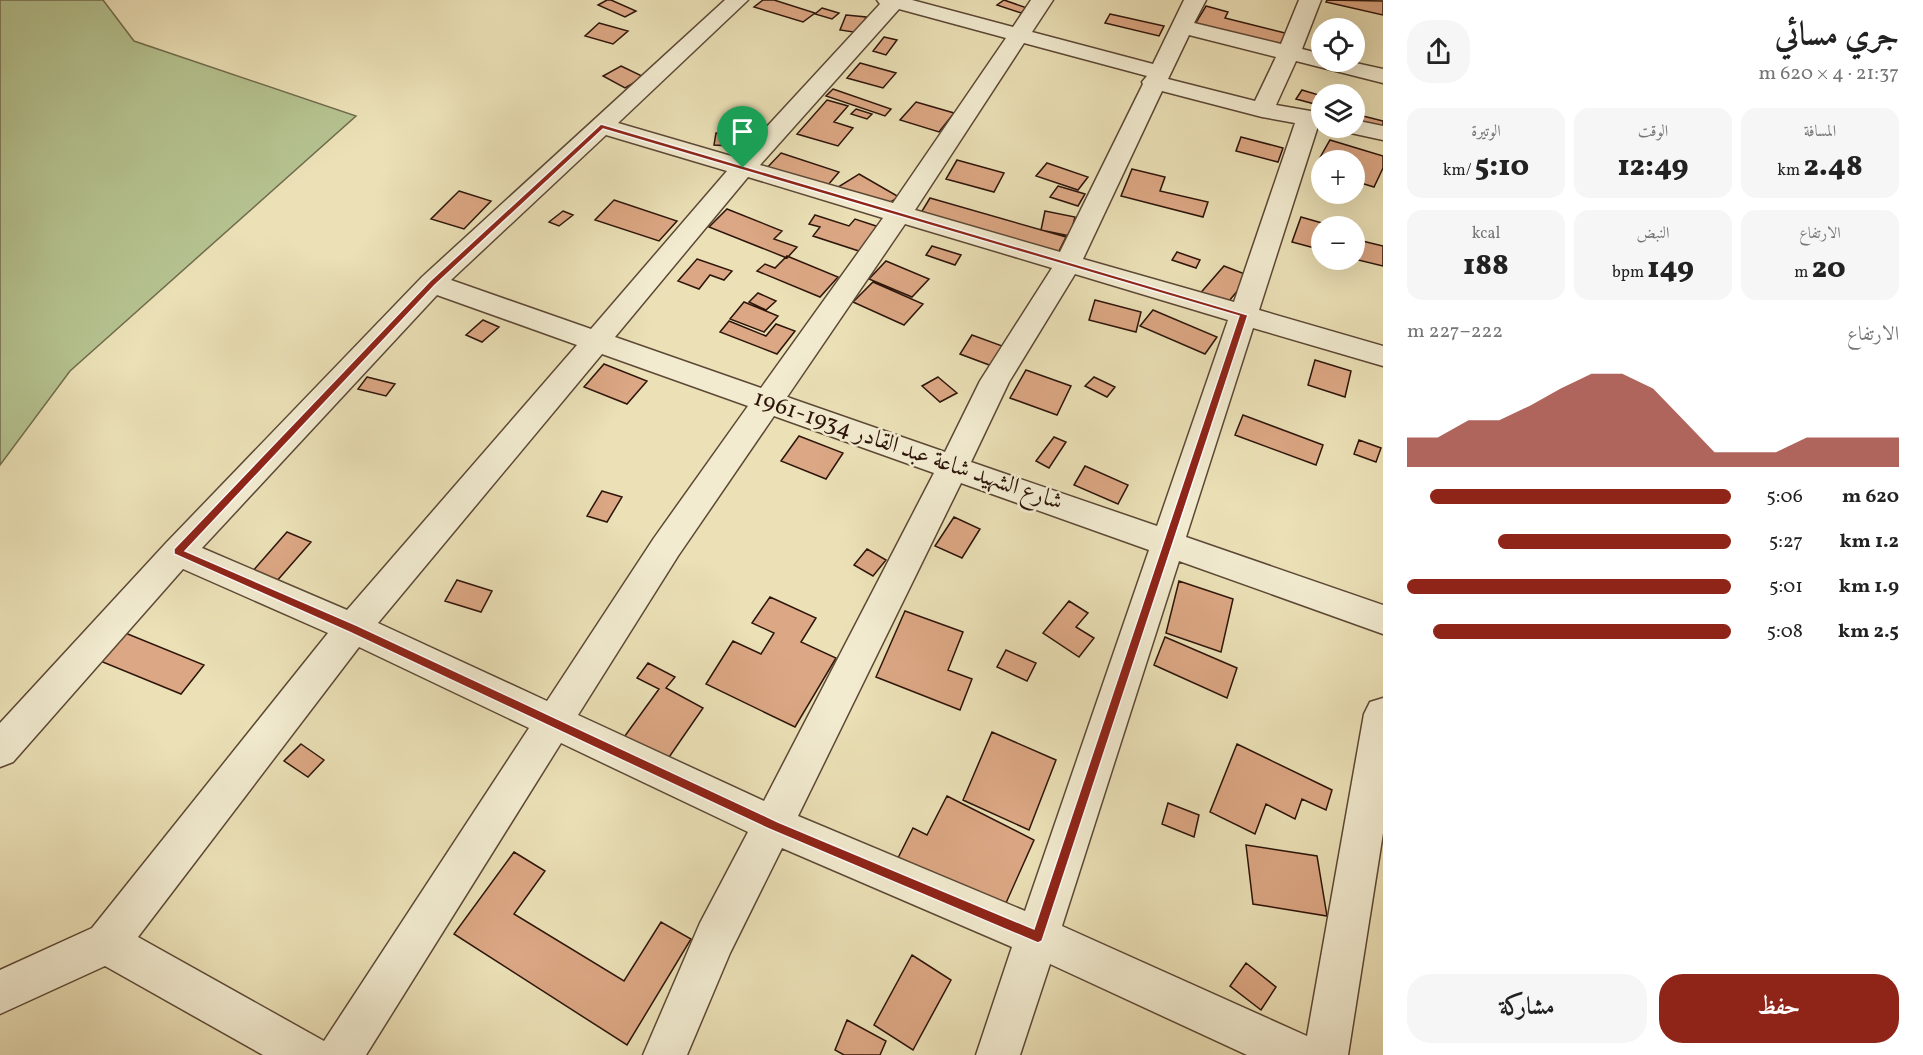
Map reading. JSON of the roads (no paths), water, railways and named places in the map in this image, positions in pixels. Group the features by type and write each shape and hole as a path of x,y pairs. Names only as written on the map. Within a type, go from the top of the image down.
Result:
{"street":[{"path":"0,750 178,552 432,283 738,0"},
{"path":"340,1055 666,547 899,214 1042,0"},
{"path":"665,1055 715,939 995,381 1068,263 1195,0"},
{"path":"1262,110 1290,53 1310,0"},
{"path":"0,992 107,943 353,628 743,168 900,2 1018,35 1262,110 1311,118"},
{"path":"1182,27 1311,58"},
{"path":"1365,72 1383,76"},
{"path":"601,126 1383,356"},
{"path":"1365,129 1383,133"},
{"path":"998,1055 1244,315 1311,130"},
{"name":"شارع الشهيد شاعة عبد القادر 1934-1961","path":"432,283 1383,620"},
{"path":"178,552 353,628 774,825 1038,937 1297,1055"},
{"path":"1326,1055 1383,714"},
{"path":"107,943 307,1055"}]}
